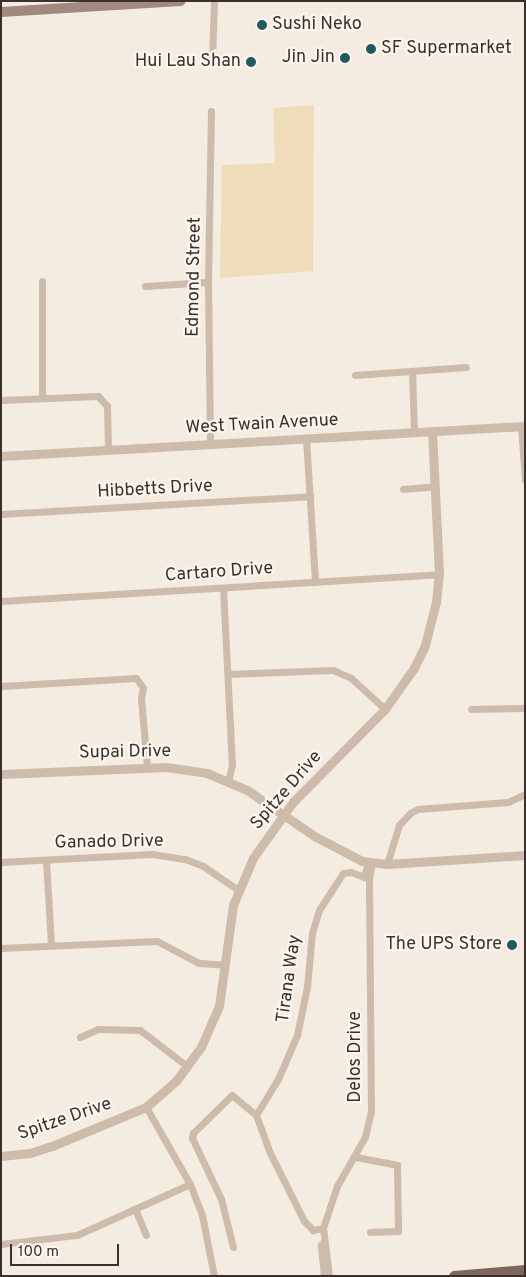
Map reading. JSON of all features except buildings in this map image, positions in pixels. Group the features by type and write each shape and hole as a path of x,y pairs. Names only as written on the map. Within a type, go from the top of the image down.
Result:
{"main road":[{"path":"1,12 181,1"},
{"path":"454,1276 525,1270"}],"street":[{"path":"212,61 214,1"},
{"name":"Edmond Street","path":"210,444 208,282 211,111"},
{"path":"42,281 42,398"},
{"path":"145,286 208,282"},
{"path":"355,375 466,367"},
{"path":"412,371 414,432"},
{"path":"1,400 90,395 103,400 108,412 108,450"},
{"path":"523,426 525,480"},
{"name":"West Twain Avenue","path":"1,456 523,426"},
{"name":"Spitze Drive","path":"1,1156 30,1153 52,1146 146,1107 176,1081 201,1047 214,1019 225,965 229,925 238,890 253,858 283,814 385,709 414,668 425,645 436,602 439,574 432,432"},
{"path":"306,438 315,582"},
{"path":"402,489 435,486"},
{"name":"Hibbetts Drive","path":"1,514 310,496"},
{"name":"Cartaro Drive","path":"1,601 439,574"},
{"path":"222,588 232,765 228,781"},
{"path":"228,674 333,670 351,678 385,709"},
{"path":"1,686 132,676 139,680 143,688 141,698 146,767"},
{"path":"471,709 525,708"},
{"name":"Supai Drive","path":"1,774 146,767 207,773 228,781 336,849 370,862 387,864 525,855"},
{"path":"387,864 399,824 410,813 418,809 508,802 525,794"},
{"name":"Ganado Drive","path":"1,862 152,854 185,858 203,866 238,890"},
{"path":"46,860 51,945"},
{"name":"Delos Drive","path":"330,1276 323,1228 337,1186 356,1157 365,1137 372,1097 366,878 370,862"},
{"name":"Tirana Way","path":"256,1115 282,1072 297,1035 307,987 312,933 319,910 343,873 366,878"},
{"path":"1,948 157,941 199,964 225,965"},
{"path":"80,1037 98,1029 140,1030 187,1066"},
{"path":"233,1247 221,1200 192,1138 193,1133 232,1095 256,1115 270,1153 304,1222 313,1230 323,1228"},
{"path":"146,1107 190,1184 202,1215 214,1276"},
{"path":"356,1157 397,1165 398,1231 370,1232"},
{"path":"1,1244 77,1235 190,1184"},
{"path":"135,1209 146,1235"},
{"name":"Delos Drive","path":"324,1242 321,1245 324,1276"}],"sand":[{"path":"314,105 313,271 220,278 222,165 275,163 273,108"}],"place":[{"name":"Sushi Neko","path":"262,25"},
{"name":"SF Supermarket","path":"371,49"},
{"name":"Jin Jin","path":"345,58"},
{"name":"Hui Lau Shan","path":"251,62"},
{"name":"The UPS Store","path":"512,945"}]}
